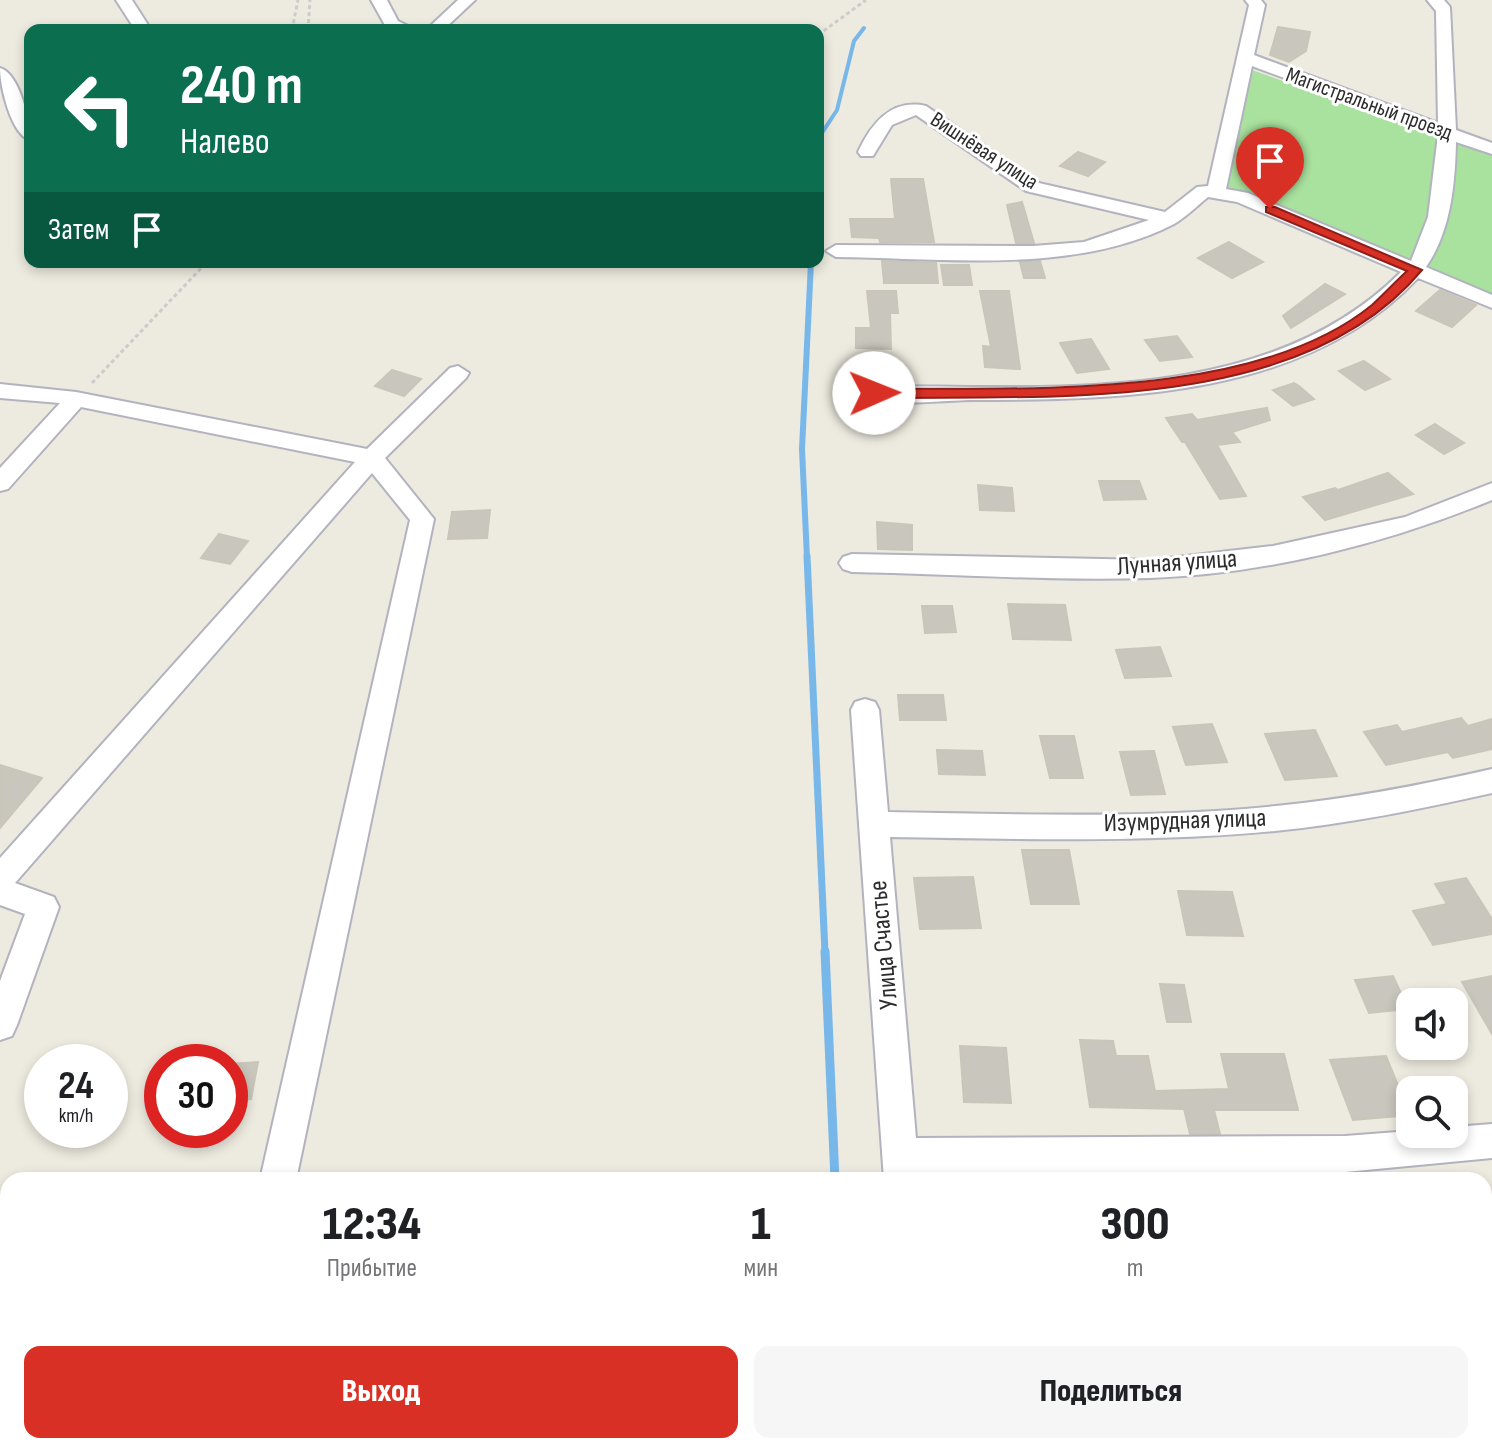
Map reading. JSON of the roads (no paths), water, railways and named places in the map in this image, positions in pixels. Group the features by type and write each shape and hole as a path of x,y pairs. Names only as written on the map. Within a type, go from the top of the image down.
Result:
{"street":[{"path":"124,0 139,24"},
{"path":"379,0 392,24"},
{"path":"441,24 467,0"},
{"path":"1216,190 1257,5 1253,0"},
{"path":"874,393 1103,390 1231,371 1291,353 1343,329 1376,308 1416,270 1437,218 1447,132 1444,10 1435,0"},
{"name":"Магистральный проезд","path":"1246,58 1492,149"},
{"path":"0,73 24,123"},
{"name":"Вишнёвая улица","path":"867,152 886,118 899,112 920,110 1033,187 1169,219"},
{"path":"836,251 1066,250 1108,243 1169,219 1204,191 1216,190 1492,302"},
{"path":"0,879 372,458 458,373"},
{"path":"0,391 76,399 372,458 422,519 280,1172"},
{"path":"0,483 76,399"},
{"name":"Лунная улица","path":"852,563 1151,569 1273,555 1411,524 1492,491"},
{"name":"Улица Счастье","path":"865,710 901,1168"},
{"name":"Изумрудная улица","path":"874,824 1011,826 1247,821 1405,801 1492,781"},
{"path":"0,891 43,907 0,1025"},
{"path":"901,1168 1345,1154 1492,1141"}],"waterway":[{"path":"824,130 837,110 854,41 864,28"},
{"path":"807,558 802,449 811,268"},
{"path":"807,556 825,953"},
{"path":"825,951 835,1172"}]}
